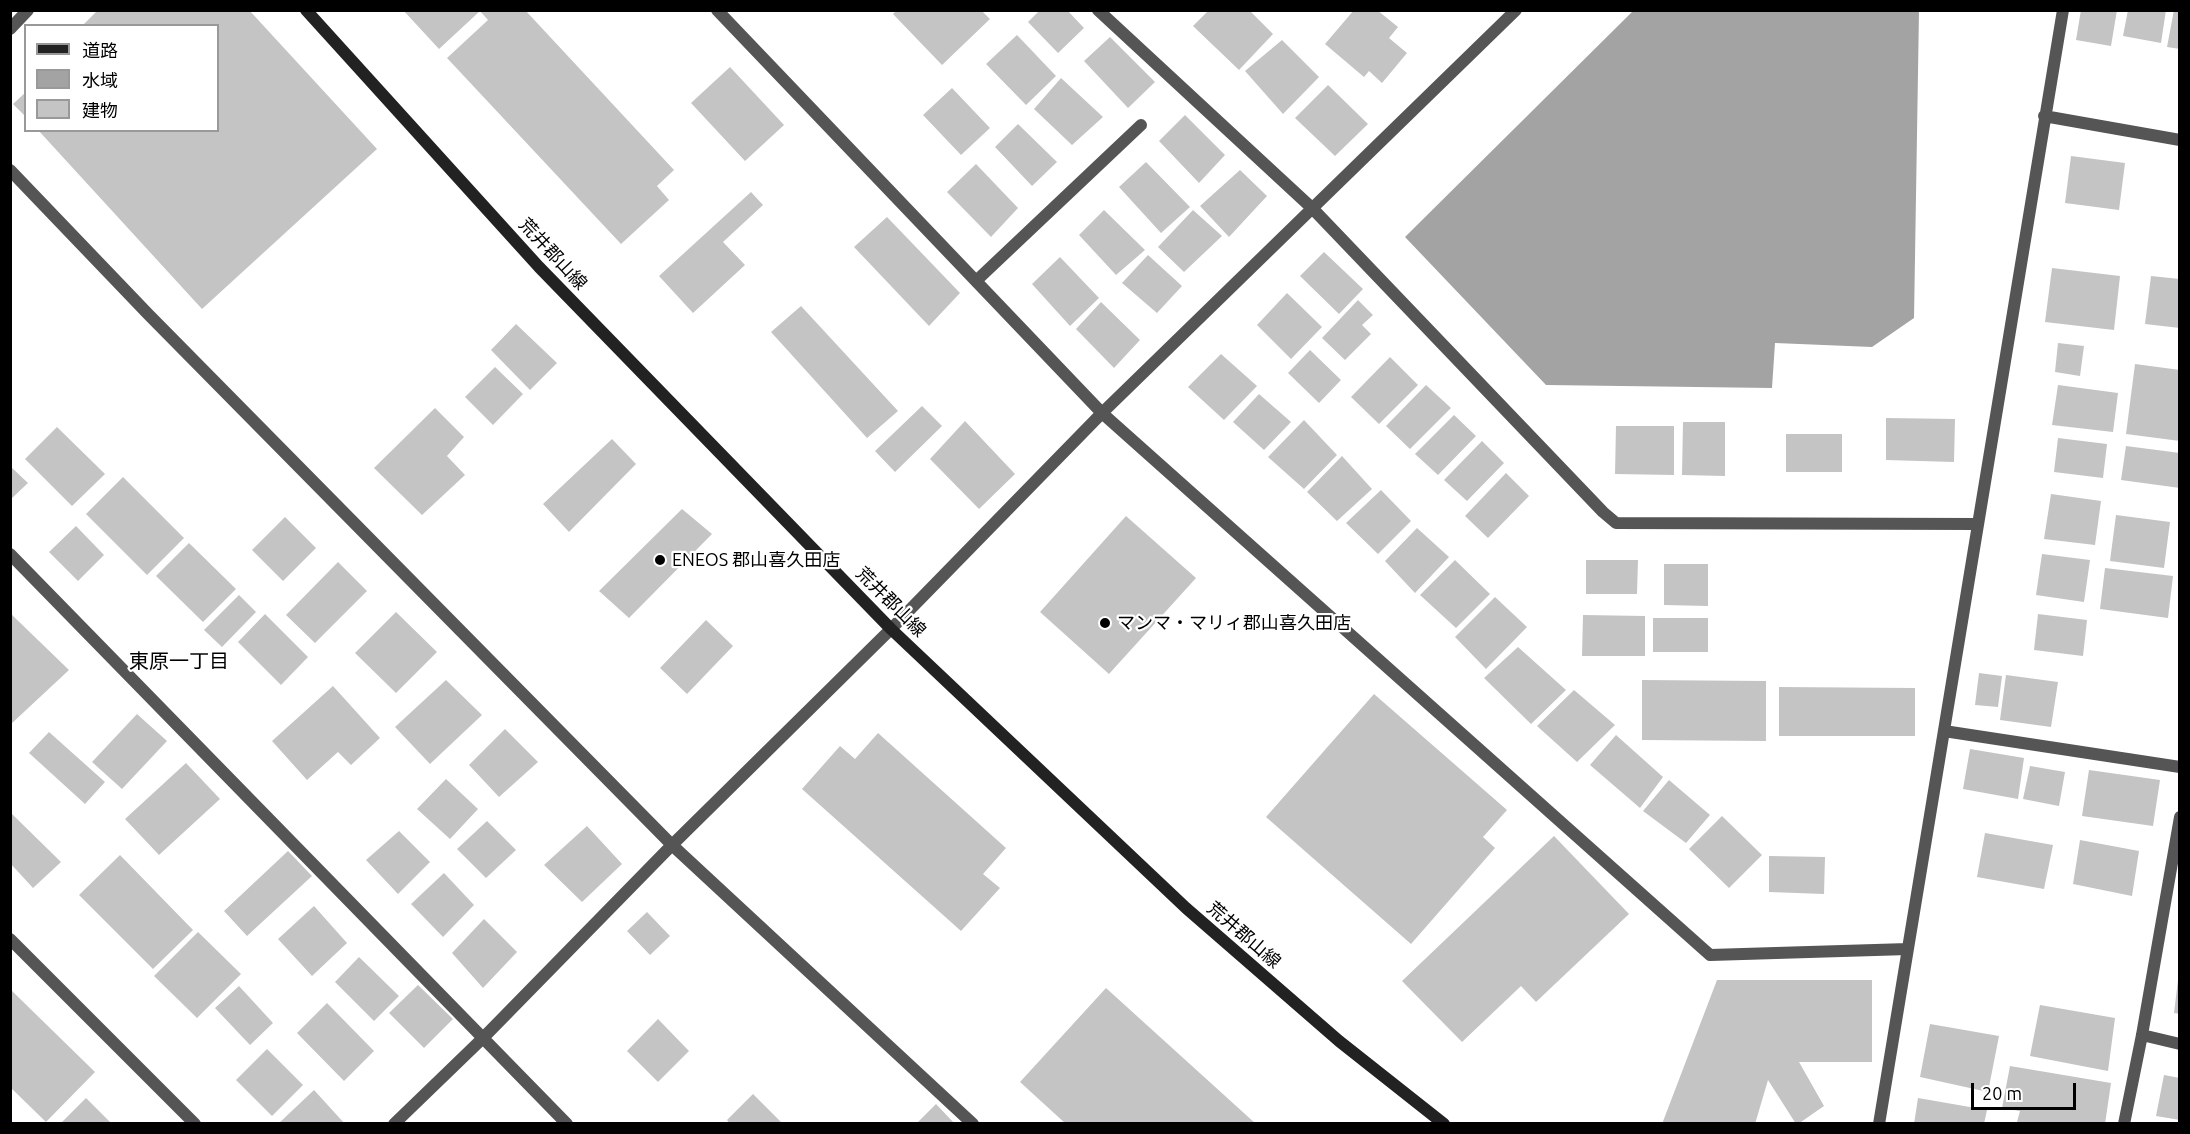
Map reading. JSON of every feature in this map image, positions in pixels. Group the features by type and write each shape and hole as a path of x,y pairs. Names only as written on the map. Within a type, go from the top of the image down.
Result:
{"main road":[{"name":"荒井郡山線","path":"306,10 539,267 891,629 1186,908 1339,1041 1444,1124"}],"street":[{"path":"10,29 28,10"},
{"path":"717,10 1102,413 1710,955 1908,949"},
{"path":"1098,10 1313,208 1616,523 1978,524"},
{"path":"394,1124 483,1038 672,845 891,629 1102,413 1516,10"},
{"path":"1878,1124 2063,10"},
{"path":"2044,116 2180,140"},
{"path":"976,281 1141,125"},
{"path":"10,170 148,314 672,845 973,1124"},
{"path":"10,554 567,1124"},
{"path":"1944,731 2180,767"},
{"path":"2124,1124 2175,875 2180,817"},
{"path":"10,939 195,1124"},
{"path":"2142,1035 2180,1044"}],"water":[{"path":"1633,11 1919,11 1914,318 1872,347 1775,343 1772,388 1546,385 1405,237"}],"building":[{"path":"98,10 249,10 377,149 202,309 40,132 219,132 219,24 84,24"},
{"path":"403,10 525,10 674,170 657,186 669,200 621,244 447,58 488,20 480,11 439,49"},
{"path":"897,10 981,10 990,19 942,65 893,14"},
{"path":"1040,10 1067,10 1084,28 1058,53 1028,22"},
{"path":"1209,10 1249,10 1273,34 1239,70 1193,26"},
{"path":"1354,10 1377,10 1398,27 1389,38 1407,53 1382,83 1369,71 1364,77 1325,44"},
{"path":"2081,10 2117,10 2111,46 2076,40"},
{"path":"2128,10 2166,10 2161,43 2123,36"},
{"path":"2174,10 2180,10 2180,49 2167,47"},
{"path":"1017,35 1056,76 1026,105 986,64"},
{"path":"1110,37 1155,82 1128,108 1084,61"},
{"path":"1282,40 1319,77 1283,114 1245,71"},
{"path":"730,67 784,125 745,161 691,103"},
{"path":"1061,78 1103,117 1072,145 1034,109"},
{"path":"1328,85 1368,124 1335,156 1295,118"},
{"path":"952,88 990,128 961,155 923,115"},
{"path":"24,94 24,115 13,104"},
{"path":"1185,115 1225,155 1199,183 1159,141"},
{"path":"1018,124 1057,162 1032,186 995,147"},
{"path":"2071,156 2125,163 2119,210 2065,203"},
{"path":"1146,162 1190,207 1161,233 1119,187"},
{"path":"976,164 1018,208 991,237 947,192"},
{"path":"1240,170 1267,196 1229,237 1200,206"},
{"path":"751,192 763,205 723,242 745,265 693,313 659,276"},
{"path":"1104,210 1145,250 1116,275 1079,235"},
{"path":"1193,210 1222,236 1184,272 1158,247"},
{"path":"887,217 960,293 929,326 854,247"},
{"path":"1324,252 1363,289 1339,314 1300,276"},
{"path":"1148,255 1182,286 1157,313 1122,283"},
{"path":"1060,257 1099,298 1070,326 1032,284"},
{"path":"2052,268 2120,276 2114,330 2045,322"},
{"path":"2151,276 2180,279 2180,328 2145,324"},
{"path":"1287,293 1322,327 1291,359 1257,325"},
{"path":"1358,300 1373,315 1362,325 1371,334 1345,360 1322,338"},
{"path":"1101,302 1140,340 1114,368 1076,329"},
{"path":"801,306 898,411 867,438 771,332"},
{"path":"516,324 557,363 530,390 491,350"},
{"path":"2058,343 2084,346 2080,376 2055,372"},
{"path":"1310,350 1341,380 1319,403 1288,373"},
{"path":"1221,354 1257,386 1224,420 1188,387"},
{"path":"1390,357 1418,385 1379,424 1351,397"},
{"path":"2135,364 2180,370 2180,441 2126,434"},
{"path":"495,367 523,394 493,425 465,397"},
{"path":"1426,385 1451,408 1410,449 1386,426"},
{"path":"2058,385 2118,393 2113,432 2052,425"},
{"path":"1259,394 1291,422 1264,450 1233,422"},
{"path":"922,406 942,426 895,472 875,451"},
{"path":"435,408 464,437 447,456 465,475 422,515 374,468"},
{"path":"1454,415 1476,436 1438,475 1415,454"},
{"path":"1886,418 1955,419 1954,462 1886,460"},
{"path":"1304,420 1337,455 1304,489 1268,457"},
{"path":"965,421 1015,474 979,509 930,459"},
{"path":"1683,422 1725,422 1725,476 1682,475"},
{"path":"1616,426 1674,426 1674,475 1615,474"},
{"path":"57,427 105,474 72,506 25,459"},
{"path":"1786,434 1842,434 1842,472 1786,472"},
{"path":"2058,438 2107,444 2103,478 2054,472"},
{"path":"612,439 636,464 569,532 543,504"},
{"path":"1482,441 1504,463 1467,501 1444,480"},
{"path":"2126,446 2180,453 2180,488 2121,480"},
{"path":"1342,456 1372,489 1337,521 1307,492"},
{"path":"10,466 28,483 10,500"},
{"path":"1506,473 1529,496 1488,538 1465,516"},
{"path":"123,477 184,538 147,575 86,514"},
{"path":"1381,490 1411,521 1378,554 1346,523"},
{"path":"2051,494 2101,501 2095,545 2044,539"},
{"path":"682,509 712,534 629,618 599,591"},
{"path":"2116,515 2170,522 2164,568 2110,561"},
{"path":"1126,516 1196,578 1109,674 1040,612"},
{"path":"285,517 316,548 283,581 252,550"},
{"path":"76,526 104,555 78,581 49,552"},
{"path":"1417,528 1449,557 1415,593 1385,561"},
{"path":"189,543 236,589 203,622 156,576"},
{"path":"2042,554 2090,560 2084,602 2036,595"},
{"path":"1455,560 1490,594 1456,628 1420,595"},
{"path":"1586,560 1638,560 1637,594 1586,594"},
{"path":"338,562 367,591 315,643 286,615"},
{"path":"1664,564 1708,564 1708,606 1664,605"},
{"path":"2105,568 2173,576 2168,618 2100,609"},
{"path":"239,595 256,612 222,647 204,630"},
{"path":"1495,597 1527,627 1486,669 1455,637"},
{"path":"396,612 437,652 396,693 355,653"},
{"path":"10,613 69,670 10,725"},
{"path":"265,614 308,657 281,685 238,642"},
{"path":"2038,614 2087,620 2083,656 2034,650"},
{"path":"1583,615 1645,616 1645,656 1582,656"},
{"path":"1653,618 1708,618 1708,652 1653,652"},
{"path":"706,620 733,646 687,694 660,668"},
{"path":"1518,647 1566,690 1531,724 1484,678"},
{"path":"1979,673 2002,676 1998,707 1975,705"},
{"path":"2006,675 2058,682 2051,727 2000,720"},
{"path":"446,680 482,715 430,764 395,727"},
{"path":"1642,680 1766,681 1766,741 1642,740"},
{"path":"333,686 380,738 351,765 338,752 307,780 272,741"},
{"path":"1779,687 1915,688 1915,736 1779,736"},
{"path":"1574,690 1615,725 1577,762 1537,726"},
{"path":"1374,694 1507,810 1483,837 1495,848 1411,944 1266,817"},
{"path":"137,714 167,741 122,789 92,762"},
{"path":"505,729 538,762 499,797 469,765"},
{"path":"49,732 105,782 85,804 29,753"},
{"path":"878,733 1006,848 983,874 1000,888 961,931 802,789 840,746 855,759"},
{"path":"1616,735 1663,777 1640,808 1590,765"},
{"path":"1970,749 2024,758 2018,799 1963,789"},
{"path":"186,763 220,799 159,855 125,819"},
{"path":"2030,766 2065,772 2059,806 2023,799"},
{"path":"2089,770 2160,780 2153,826 2082,816"},
{"path":"446,779 478,809 450,839 417,809"},
{"path":"1669,780 1710,815 1686,843 1643,811"},
{"path":"12,814 61,862 33,888 10,863 10,816"},
{"path":"1722,816 1762,855 1729,888 1689,849"},
{"path":"487,821 516,850 486,878 457,849"},
{"path":"587,826 622,864 582,902 544,865"},
{"path":"399,831 430,862 398,894 366,860"},
{"path":"1985,833 2053,845 2044,889 1977,877"},
{"path":"1554,836 1629,914 1536,1002 1521,986 1462,1042 1402,981"},
{"path":"2080,840 2139,851 2132,896 2073,884"},
{"path":"288,851 312,876 247,936 224,911"},
{"path":"120,855 193,930 153,969 79,895"},
{"path":"1769,856 1825,857 1824,894 1769,892"},
{"path":"444,873 474,905 443,937 411,904"},
{"path":"314,906 347,943 312,976 278,939"},
{"path":"647,912 670,936 650,955 627,931"},
{"path":"484,919 517,952 483,988 452,953"},
{"path":"198,932 241,974 197,1018 154,976"},
{"path":"359,957 399,996 374,1021 335,982"},
{"path":"1717,980 1872,980 1872,1062 1799,1062 1824,1106 1798,1124 1768,1080 1755,1124 1662,1124"},
{"path":"2178,980 2180,981 2180,1014 2174,1013"},
{"path":"418,985 453,1019 424,1048 389,1013"},
{"path":"239,986 273,1023 250,1045 215,1008"},
{"path":"1106,988 1256,1124 1066,1124 1020,1082"},
{"path":"10,989 95,1072 46,1122 10,1087"},
{"path":"327,1003 374,1051 344,1081 297,1033"},
{"path":"2040,1005 2115,1018 2108,1071 2030,1056"},
{"path":"658,1019 689,1051 658,1082 627,1051"},
{"path":"1930,1024 1999,1036 1988,1092 1920,1077"},
{"path":"267,1049 303,1085 272,1116 236,1080"},
{"path":"2010,1066 2111,1083 2105,1124 2017,1122 2020,1111 2002,1108"},
{"path":"2164,1075 2180,1078 2180,1120 2156,1116"},
{"path":"314,1090 345,1124 278,1124"},
{"path":"753,1094 783,1124 730,1124 727,1120"},
{"path":"86,1098 112,1124 60,1124"},
{"path":"1918,1098 1987,1110 1984,1124 1914,1124"},
{"path":"936,1104 955,1124 916,1124"}],"place":[{"name":"ENEOS 郡山喜久田店","path":"660,560"},
{"name":"マンマ・マリィ郡山喜久田店","path":"1105,623"}],"district":[{"name":"東原一丁目","path":"179,661"}]}
